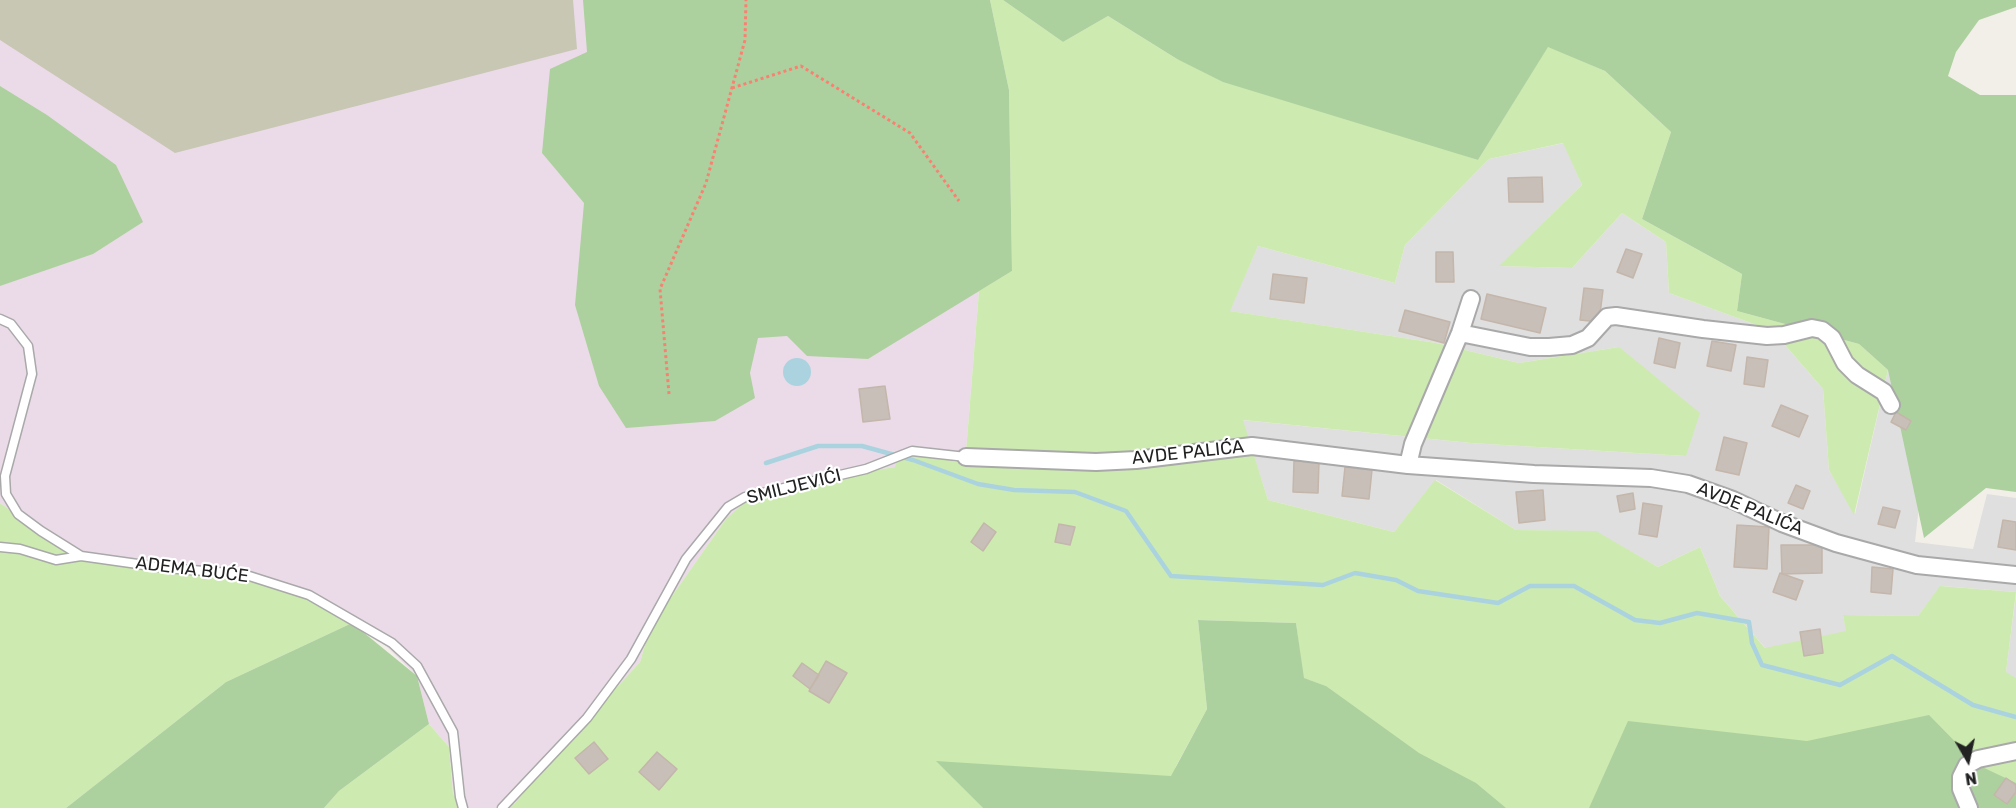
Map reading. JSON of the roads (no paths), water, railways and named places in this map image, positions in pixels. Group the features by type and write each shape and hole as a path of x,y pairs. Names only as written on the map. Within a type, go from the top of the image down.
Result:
{"street":[{"path":"1408,465 1413,444 1460,333 1471,299"},
{"path":"1460,333 1530,347 1549,347 1572,345 1588,338 1607,317 1616,316 1767,336 1784,335 1812,328 1822,330 1832,338 1845,363 1857,375 1884,392 1891,405"},
{"name":"AVDE PALIĆA","path":"966,458 1096,462 1136,460 1252,446 1408,465 1534,474 1651,478 1688,484 1733,500 1782,523 1836,543 1917,565 2016,575"},
{"path":"1969,808 1961,789 1961,777 1967,765 1978,759 2016,751"}],"lane":[{"name":"ADEMA BUĆE","path":"0,319 11,324 28,346 32,374 5,476 6,494 18,514 40,531 81,556 166,568 243,574 309,595 392,643 417,666 453,732 463,808"},
{"name":"SMILJEVIĆI","path":"502,808 587,718 631,659 686,559 728,507 745,498 866,469 912,451 966,458"},
{"path":"0,547 20,549 56,560 81,556"}],"water":[{"path":"797,358 807,362 811,372 807,382 797,386 787,382 783,372 787,362"}],"waterway":[{"path":"766,463 818,446 862,446 913,460 978,484 1014,490 1075,492 1126,511 1171,576 1323,585 1355,573 1396,580 1418,591 1498,603 1530,586 1574,586 1635,620 1660,623 1697,613 1749,622 1752,643 1762,665 1840,685 1892,656 1973,705 2016,717"}]}
